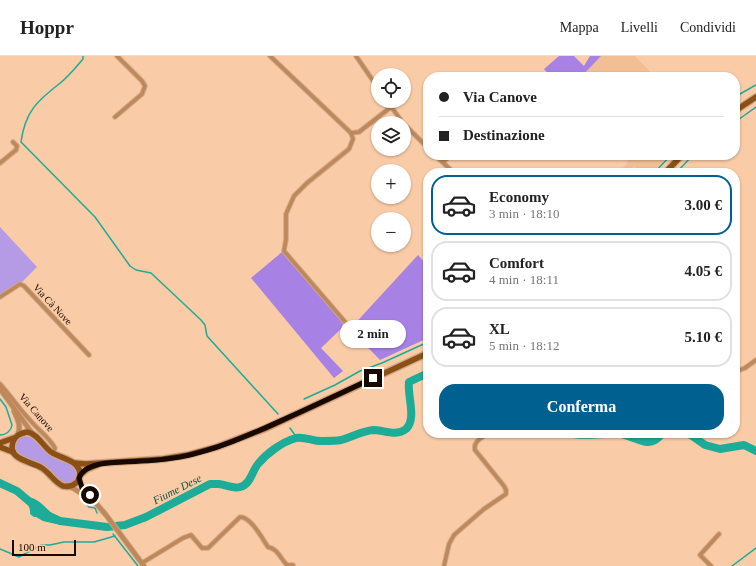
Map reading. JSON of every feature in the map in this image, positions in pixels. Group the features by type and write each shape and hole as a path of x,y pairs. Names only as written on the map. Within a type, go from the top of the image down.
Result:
{"main road":[{"path":"740,107 756,97"},
{"path":"670,168 677,160"},
{"path":"0,443 24,433 32,433 52,453 74,463 138,462 176,458 222,445 264,429 423,354"},
{"path":"13,452 12,445 16,437"},
{"path":"0,448 13,452 19,459 42,468 62,486 68,486 76,483 79,476 87,469 109,462"},
{"path":"74,463 78,468 79,476"}],"street":[{"path":"115,118 142,94 145,86 142,81 117,56"},
{"path":"270,56 351,133 353,139 349,149 307,183 294,196 286,214 286,239 284,252 346,323"},
{"path":"356,56 371,78"},
{"path":"351,133 359,132 390,108"},
{"path":"392,108 398,116"},
{"path":"411,130 423,143"},
{"path":"0,163 16,150 17,146 13,142"},
{"path":"441,160 449,168"},
{"name":"Via Cà Nove","path":"0,297 20,284 24,286 89,355"},
{"path":"740,370 756,360"},
{"name":"Via Canove","path":"0,384 50,441 55,448 52,453"},
{"name":"Via Canove","path":"0,389 11,402 32,433"},
{"name":"Via Canove","path":"11,402 19,424 19,432 16,437"},
{"path":"444,566 449,544 454,535 484,509 506,494 504,486 475,450 474,446 476,442 481,438"},
{"path":"79,476 82,488 97,503 143,565 183,538 191,535 202,548 208,548 240,517 244,517 249,520 268,547 277,551 282,561 287,565 293,565"},
{"path":"68,486 79,491 97,503"},
{"path":"711,566 700,555 719,534"}],"shaded area":[{"path":"559,56 574,56 584,66 590,56 601,56 586,72 547,72 544,69"},
{"path":"601,56 635,56 650,72 586,72"},
{"path":"628,160 664,160 657,168 636,168 634,166 632,168 623,168 627,164"},
{"path":"0,227 37,267 20,284 0,297"},
{"path":"282,252 343,323 342,328 321,348 343,371 334,378 251,278"},
{"path":"418,255 423,260 423,340 380,360 350,329"},
{"path":"22,436 31,437 48,454 61,461 72,464 77,470 75,479 70,483 62,482 44,465 18,454 15,446"}],"water":[{"path":"23,494 36,500 58,517 56,524 43,521 30,514 28,504 21,496"}],"waterway":[{"path":"83,56 83,59 69,75 44,96 33,108 26,123 21,142 95,217 130,266 136,270 151,273 201,320 205,325 207,336 278,414"},
{"path":"740,94 756,85"},
{"path":"740,118 756,107"},
{"path":"659,168 666,160"},
{"path":"681,168 688,160"},
{"path":"304,399 335,385 360,371 382,363 423,344"},
{"name":"Fiume Dese","path":"49,516 60,521 107,527 125,525 146,517 210,484 219,484 235,488 244,485 247,483 258,464 266,456 275,448 296,438 335,441 373,430 398,433 406,429 411,419 409,382 423,375"},
{"path":"0,399 6,407 12,425 8,432 0,435"},
{"path":"290,428 297,438"},
{"name":"Fiume Dese","path":"633,438 645,442 652,442 657,438"},
{"name":"Fiume Dese","path":"695,438 705,445 720,449 744,445 756,451"},
{"name":"Fiume Dese","path":"0,483 17,491 30,502"},
{"path":"83,501 89,507 95,508 97,513"},
{"path":"113,534 138,566"},
{"path":"0,549 19,557 41,545 64,542 94,542 115,536"},
{"path":"732,566 756,548"}],"route":[{"path":"90,495 82,488 79,478 80,474 87,469 109,462 138,462 176,458 202,452 248,436 373,378"}]}
